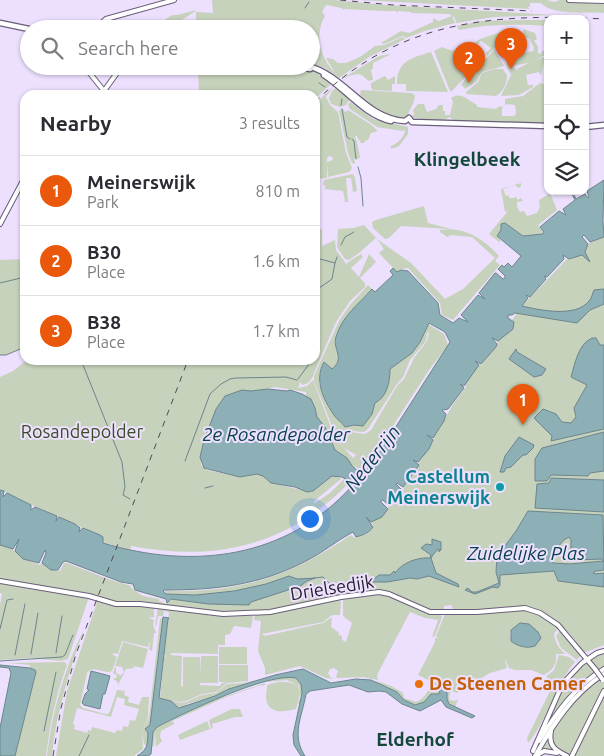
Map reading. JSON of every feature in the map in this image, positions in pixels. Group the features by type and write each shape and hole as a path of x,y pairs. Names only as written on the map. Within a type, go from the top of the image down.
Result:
{"main road":[{"path":"0,23 20,27"},
{"path":"320,71 331,76 374,110 393,119 405,122"},
{"path":"320,73 327,76 366,108 389,121 405,122 409,118 412,122 544,126"},
{"path":"589,127 604,126"}],"street":[{"path":"106,20 174,0"},
{"path":"568,0 604,1"},
{"path":"90,75 100,90"},
{"path":"104,90 115,75"},
{"path":"0,224 20,186"},
{"name":"Drielsedijk","path":"0,581 92,596 116,604 140,604 227,614 270,612 341,596 378,592 390,594 430,612 477,612 522,608 540,613 553,620 567,633 604,680"},
{"path":"534,750 561,688 571,674 588,659 598,652 604,651"},
{"path":"530,756 550,723 567,701 582,686 604,669"},
{"path":"535,756 552,726 576,697 604,674"},
{"path":"572,756 604,690"},
{"path":"552,726 551,745 556,751 567,756"},
{"path":"535,756 547,751 563,756"}],"green space":[{"path":"212,0 334,0 385,5 555,15 494,17 456,23 455,18 449,14 343,10 342,8 326,5 322,12 325,16 320,31 320,20 196,20 196,12 213,13"},
{"path":"359,0 547,0 554,2 568,0 570,2 604,4 604,13 561,11 546,7 541,3 530,3 530,7 527,7 530,9"},
{"path":"197,10 182,20 165,20 172,15"},
{"path":"452,16 455,23 406,38 403,36 384,44 381,43 401,31 409,33 433,22 433,18 439,21"},
{"path":"544,20 544,26 503,25 459,30 457,26 482,21"},
{"path":"518,29 520,30 521,36 518,36 518,39 521,40 519,42 524,53 533,51 534,48 529,38 523,37 523,29 535,33 537,39 534,41 538,46 538,53 541,54 544,51 544,56 536,60 544,57 541,76 539,72 526,75 528,85 533,85 533,87 519,95 501,96 511,75 506,64 512,60 505,45 495,51 504,66 482,72 476,82 465,89 461,84 507,37 510,41 516,41 517,38 514,32","holes":["530,62 516,70 513,66"]},
{"path":"507,30 511,31 487,56 486,53 491,48 481,41 475,47 472,44 480,39"},
{"path":"403,37 405,39 369,57 339,78 320,66 320,46 322,53 335,73 326,58 333,59 338,63 346,63 360,57 375,46 384,45"},
{"path":"469,45 473,51 469,57 477,65 450,91 434,51 442,47 456,50"},
{"path":"431,52 448,92 406,91 406,84 397,84 402,65 417,56"},
{"path":"391,54 373,63 373,69 371,69 373,80 368,81 359,74 342,79 379,56"},
{"path":"503,69 507,75 501,92 496,96 466,94 478,82 482,73"},
{"path":"198,75 320,75 332,83 320,94 320,90 199,90"},
{"path":"385,76 388,80 395,76 395,84 392,84 392,91 373,90 371,88 371,83"},
{"path":"540,83 544,84 544,125 454,121 450,117 442,120 433,120 413,118 412,116 414,115 413,110 418,104 424,104 427,112 436,109 439,105 443,105 445,115 450,115 453,102 451,98 458,95 477,105 477,107 496,109 503,106 502,116 514,116 516,114 515,105 506,104 505,106 505,99 523,96"},
{"path":"338,86 350,99 346,105 340,107 331,104 329,98 332,91"},
{"path":"333,87 326,97 330,105 338,112 346,153 352,168 349,172 328,177 327,162 327,178 320,179 320,99","holes":["329,156 333,160 327,162"]},
{"path":"361,90 411,93 415,95 415,98 408,116 395,117 370,103 360,95"},
{"path":"350,102 373,119 408,127 408,134 399,146 391,149 391,146 402,137 405,129 403,131 377,127 350,109 348,105"},
{"path":"342,108 345,112 348,110 378,131 371,133 368,140 364,143 361,143 356,135 360,157 358,159 354,158 355,164 352,163 348,153 339,111"},
{"path":"353,174 357,191 353,192 351,178 346,178 348,202 344,202 343,191 324,189 326,186 323,185 324,180"},
{"path":"521,183 519,188 515,185 503,189 506,196 509,195 509,198 515,198 515,196 518,200 521,198 523,201 517,202 517,207 520,212 524,211 527,216 537,213 540,207 539,200 551,195 557,210 538,225 543,234 523,236 505,223 501,224 501,230 497,236 501,241 499,242 489,234 508,211 505,212 501,189"},
{"path":"424,206 428,223 451,229 401,226 389,238 385,239 373,228 372,222 376,220"},
{"path":"364,225 376,238 349,260 345,259 337,247 338,229"},
{"name":"Rosandepolder","path":"322,229 322,246 335,240 336,250 347,265 347,263 361,254 363,257 351,268 359,277 369,254 376,262 360,278 365,283 365,287 350,301 336,322 320,359 320,230"},
{"path":"440,230 457,230 473,235 487,244 499,256 495,261 500,265 453,320 442,315 440,303 408,268 397,272 379,253 384,249 377,239 411,263 445,299 463,289 495,258 472,237 451,235 447,237"},
{"path":"604,237 604,645 583,653 565,628 548,616 529,609 514,607 470,610 453,609 451,605 444,606 444,609 433,611 381,590 273,610 231,613 117,603 96,595 66,592 0,580 0,545 13,549 23,559 40,565 42,563 53,570 60,571 64,563 67,563 131,586 131,588 143,596 159,599 159,601 166,604 169,599 165,591 217,589 263,580 306,562 351,535 355,538 368,533 374,526 371,522 384,515 389,506 403,491 403,487 419,465 418,460 430,447 446,414 466,387 465,383 495,349 500,338 512,328 514,323 512,320 523,305 567,259 578,256 590,242"},
{"path":"20,259 20,349 6,355 0,355 0,260"},
{"name":"Rosandepolder","path":"368,285 372,289 342,323 336,337 339,357 336,365 332,369 325,363 319,383 329,408 346,427 354,425 363,426 372,414 375,403 385,393 390,369 412,353 420,342 428,324 444,334 448,345 429,370 362,472 355,466 354,468 347,458 335,450 325,427 317,417 314,404 306,395 306,392 275,387 259,391 240,391 224,397 216,409 201,449 201,465 207,470 240,477 257,474 263,476 271,483 310,492 332,476 341,479 313,502 315,503 330,493 344,479 349,480 349,483 325,504 301,522 275,535 249,544 221,550 192,552 131,546 130,550 103,542 103,537 100,535 0,490 0,377 21,365 318,365 308,383 303,385 299,382 300,385 298,386 299,388 307,386 313,380 335,438 344,448 335,436 340,439 351,432 365,434 371,430 397,386 404,379 414,358 427,341 429,332 427,333 426,341 410,360 403,377 368,429 364,432 350,431 339,438 334,431 314,381 314,376 339,321 349,306","holes":["344,448 356,455 353,458"]},
{"path":"0,582 89,597 68,659 61,661 31,658 0,660 0,605 2,594 0,593"},
{"path":"382,593 423,611 440,614 442,617 435,636 432,637 438,620 425,618 410,612 377,675 378,680 362,677 338,678 336,677 338,671 334,668 330,669 328,673 334,679 326,678 300,666 265,675 265,668 258,651 261,621 254,620 255,615 339,598 341,603 340,615 332,615 323,622 262,634 265,636 323,623 332,617 331,627 346,642 352,623 343,616 343,598"},
{"path":"98,599 108,603 154,607 154,617 148,618 154,620 153,625 156,633 154,633 152,651 149,649 151,640 148,647 122,641 118,654 113,653 117,657 112,671 105,672 93,669 87,673 80,705 83,708 108,714 117,690 125,691 124,695 129,697 128,702 139,705 142,697 149,697 148,718 142,731 143,749 134,756 56,756 67,691","holes":["117,697 125,699 124,705 139,709 135,721 130,720 128,727 123,726 122,731 117,730 115,733 92,727 91,731 88,730 87,733 74,729 75,725 73,724 77,708 111,717"]},
{"path":"158,608 253,616 251,628 234,626 230,634 225,635 225,645 218,645 218,654 171,653 171,655 182,656 181,687 183,686 183,657 200,657 200,675 201,656 218,656 218,683 200,683 200,685 220,686 222,683 227,682 219,682 219,665 248,665 248,681 227,683 216,692 202,694 186,701 180,702 169,699 180,703 186,702 202,695 216,693 227,684 244,683 264,678 187,704 181,708 171,701 160,698 164,657 167,656 164,655 169,612 164,611 163,616 158,616 156,626"},
{"path":"522,609 537,612 558,628 554,634 558,645 565,654 556,654 556,661 553,667 544,675 531,670 509,668 505,660 507,668 490,673 457,693 452,691 442,680 430,679 433,682 431,686 428,684 430,681 418,675 435,642 435,638 438,638 436,636 445,614","holes":["521,623 529,624 540,638 535,646 528,647 510,636 511,630"]},
{"path":"163,618 150,725 145,730 148,733 147,746 144,744 142,731 149,718 160,619"},
{"path":"84,629 60,707 52,756 47,756 52,723 60,691 70,660"},
{"path":"561,629 581,655 577,660 561,648 556,636"},
{"path":"123,642 148,649 143,668 134,666 133,663 134,668 126,669 118,685 117,681 114,680 117,675 113,673 115,667 116,673 120,675 119,677 124,672 122,667 115,666"},
{"path":"219,647 247,647 247,664 219,664"},
{"path":"601,652 604,652 604,756 565,756 551,750 539,753 548,736 543,729 566,685 580,668"},
{"path":"559,655 569,657 575,662 568,671 541,724 528,743 527,738 554,683 547,679 547,676 554,670"},
{"path":"65,662 67,665 54,710 46,756 15,756 36,672 30,668 30,665 9,663"},
{"path":"285,677 296,678 301,684 302,690 300,705 298,703 301,697 300,694 296,709 287,711 273,710 267,703 267,685 286,682 298,686 300,693 299,686 287,680 266,682"},
{"path":"440,680 451,691 450,700 455,701 458,699 455,707 448,702 445,688 438,683 436,687 440,691 439,694 431,694 424,702 416,705 404,700 397,692 373,681 393,687 403,693 404,698 416,702 423,698 433,684"},
{"path":"265,683 265,685 226,697 170,722 173,721 174,724 161,731 160,737 162,741 156,747 155,732 154,746 152,747 153,732 157,727 211,701"},
{"path":"232,709 240,709 243,717 235,717 212,724 213,728 211,729 209,720"},
{"path":"207,721 210,729 180,740 178,735"}],"water":[{"name":"2e Rosandepolder","path":"604,180 604,237 590,242 584,235 582,237 588,244 585,252 590,262 582,255 569,259 563,255 564,259 547,277 544,276 546,279 530,297 526,295 528,298 522,306 557,311 575,310 589,301 594,290 604,289 604,304 590,310 577,323 515,313 508,315 508,318 514,322 513,329 498,341 492,338 497,344 496,347 481,364 475,361 479,365 464,386 460,384 464,388 448,409 442,410 446,414 444,421 433,438 427,435 433,440 429,449 418,462 413,460 419,465 403,487 396,484 403,491 389,506 383,500 381,501 388,509 382,517 371,522 366,517 373,527 370,531 356,537 353,532 306,561 272,576 255,581 202,589 163,591 166,594 196,595 234,591 266,584 289,576 297,579 315,578 307,581 295,590 291,589 251,602 249,605 208,604 171,599 167,603 166,599 135,590 133,584 121,582 66,561 63,562 58,570 51,570 42,563 46,553 45,550 39,563 23,559 15,551 19,539 13,549 0,545 0,490 4,491 3,497 7,493 31,505 31,510 35,507 57,516 56,521 59,517 75,524 80,528 79,532 83,528 100,535 103,537 103,543 171,556 204,556 236,552 268,543 298,530 326,511 352,486 352,483 342,477 332,476 313,491 307,492 295,487 271,483 263,476 257,474 240,477 204,468 200,457 204,440 216,409 225,396 242,390 268,389 290,390 311,399 317,417 325,427 335,450 347,458 353,467 363,474 381,450 450,342 445,332 429,323 420,342 412,353 390,369 385,393 375,403 372,414 363,426 345,427 335,417 323,396 320,376 324,362 332,369 338,361 336,337 342,323 351,311 372,289 375,292 393,275 390,271 393,268 397,272 401,270 408,271 438,303 440,315 453,323 459,318 468,322 461,315 478,295 485,299 479,293 495,273 503,279 505,278 498,269 502,265 504,267 508,263 512,267 521,256 497,236 501,230 501,224 505,223 523,236 543,234 544,232 540,227 559,211 566,215 563,209 575,200 572,195 576,199 583,195 588,198 589,190"},
{"path":"592,338 596,338 600,345 604,345 604,429 551,441 552,436 534,418 543,409 556,414 562,422 571,423 576,417 574,408 587,385 571,377 580,350"},
{"path":"516,349 517,352 546,369 542,375 534,377 509,359"},
{"path":"604,432 604,471 590,473 588,476 551,475 547,481 535,481 535,459 542,448"},
{"path":"519,437 534,445 533,448 511,467 506,468 504,472 500,472 505,456"},
{"path":"551,478 604,480 604,512 535,508 537,484 549,483"},
{"name":"Zuidelijke Plas","path":"528,511 603,515 604,570 593,573 604,573 604,587 558,581 554,571 500,575 500,585 498,588 493,587 475,594 465,590 468,588 472,592 477,592 499,583 496,572 497,557","holes":["569,537 571,540 571,552 574,560 602,559 603,561 570,564 553,563 550,556 564,540"]},
{"path":"432,539 441,542 441,550 439,552 439,549 436,551 431,558 436,573 458,584 459,587 429,576 417,579 370,582 379,575 390,575 394,571 395,573 410,561 430,558 431,555 421,548 426,544 432,545"},
{"path":"163,617 169,618 159,698 171,701 179,708 215,696 229,689 275,675 303,669 331,683 356,679 371,680 397,692 404,700 415,705 424,702 431,694 439,694 440,690 436,686 440,684 447,691 449,704 475,716 472,718 446,707 441,700 420,711 402,704 386,692 368,692 349,685 310,691 306,694 298,733 305,756 301,756 294,745 293,735 302,693 301,684 296,678 283,678 266,681 226,695 157,727 153,732 151,754 148,756 137,756 145,749 147,744 148,733 145,729 150,725"},
{"path":"520,623 529,624 538,632 541,638 535,646 522,646 511,641 511,630"},
{"path":"0,665 30,668 36,672 15,756 0,756 0,728 11,673 9,668 0,667"},
{"path":"91,671 110,676 100,709 82,703 85,694 89,690 87,689"}],"waterway":[{"path":"305,8 309,2"},
{"path":"319,83 325,87"},
{"path":"341,105 342,99"},
{"path":"342,109 347,137 350,139"},
{"path":"352,139 354,141 356,159"},
{"path":"358,167 361,178 363,206"},
{"path":"341,245 345,237 354,232"},
{"path":"320,259 335,263 337,257"},
{"path":"320,287 332,279 335,263"},
{"path":"0,283 20,278"},
{"path":"0,355 6,355 20,349"},
{"path":"83,365 122,462 125,487 123,495 130,499"},
{"path":"298,379 308,365"},
{"name":"2e Rosandepolder","path":"185,461 210,394 221,384 236,378 286,377 297,380"},
{"path":"205,488 213,486"},
{"path":"314,578 323,577 331,585 345,586 364,579 370,581"},
{"path":"0,629 7,600 13,599"},
{"path":"15,655 25,604"},
{"path":"31,654 38,613"},
{"path":"56,653 62,616"},
{"path":"0,661 62,657 65,655 73,635"},
{"path":"44,731 56,672"},
{"path":"79,756 89,735"}],"railway":[{"path":"340,0 393,5 532,11"},
{"path":"320,98 347,75 380,54 414,38 449,28 486,21 524,18 604,19"},
{"path":"53,756 61,708 76,654 186,365"}],"place":[{"name":"B38","path":"511,69"},
{"name":"B30","path":"469,83"},
{"name":"Meinerswijk","path":"523,425"},
{"name":"Castellum Meinerswijk","path":"500,487"},
{"name":"De Steenen Camer","path":"419,684"}],"district":[{"name":"Klingelbeek","path":"467,159"},
{"name":"Elderhof","path":"415,739"}],"water label":[{"name":"Nederrijn","path":"372,458"}]}
